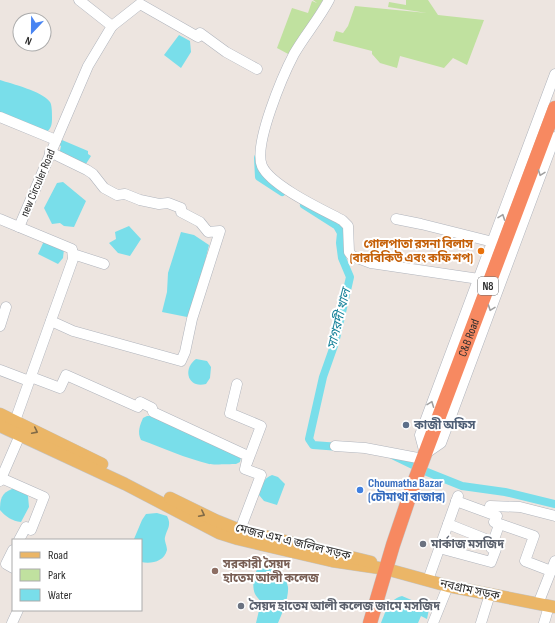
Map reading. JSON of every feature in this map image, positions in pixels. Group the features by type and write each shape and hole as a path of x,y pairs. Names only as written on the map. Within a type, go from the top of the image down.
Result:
{"highway":[{"name":"C&B Road","path":"370,623 414,483 555,108"},
{"name":"C&B Road","path":"365,623 386,569"}],"main road":[{"name":"মেজর এম এ জলিল সড়ক","path":"0,414 215,520 240,530 364,559 386,569"},
{"name":"মেজর এম এ জলিল সড়ক","path":"0,426 125,484 220,533 238,540 332,561 386,569"},
{"name":"নবগ্রাম সড়ক","path":"386,569 448,586 547,606"}],"street":[{"path":"79,0 112,26 140,4 198,37 200,33 226,52 257,69"},
{"path":"329,0 290,61 259,151 262,167 285,189 342,220 348,226 349,252 352,256 371,263 479,279"},
{"name":"new Circuler Road","path":"72,254 72,249 19,227 88,66 112,26"},
{"path":"423,459 420,435 555,74"},
{"path":"0,117 56,140"},
{"path":"423,459 441,443 552,152 555,137"},
{"path":"50,152 87,170 93,174 104,188 117,195 125,194 140,200 159,204 170,203 181,208 181,212 200,222 208,232 220,231 192,319 185,352 181,361 73,331 51,321"},
{"path":"0,219 19,227"},
{"path":"396,219 493,242"},
{"path":"15,421 73,259 72,254 104,264"},
{"path":"0,326 6,307"},
{"path":"0,370 60,388 66,375 138,407 140,402 152,408 153,412 248,456 245,469"},
{"path":"237,384 230,413 262,426 245,469"},
{"path":"20,435 1,479 44,497 31,530 26,527 20,539"},
{"path":"335,446 365,448 423,459"},
{"path":"240,530 261,475 245,469"},
{"path":"428,580 457,497 497,516 494,522 499,525 534,536 525,561 551,571"},
{"path":"490,506 520,508 555,516"},
{"path":"448,524 493,542"},
{"path":"439,548 491,562 496,549 491,548 499,525"},
{"path":"12,552 6,564 12,567"},
{"path":"544,623 551,571 555,561"},
{"path":"433,623 448,586"},
{"path":"481,623 490,594"},
{"path":"12,623 18,611"}],"green space":[{"path":"313,0 323,0 290,55 277,48 292,8 308,13 312,1 317,3"},
{"path":"406,0 428,0 438,15 484,20 467,65 453,58 444,68 400,56 397,68 380,63 372,54 372,51 333,41 336,31 343,33 348,26 355,6 427,13 388,7 389,2 406,5"}],"water":[{"path":"179,35 190,41 191,52 181,68 164,55"},
{"path":"0,80 34,91 50,102 52,109 52,123 47,132 0,114"},
{"path":"62,140 88,151 88,154 91,156 84,167 59,155 61,146 57,144"},
{"path":"63,182 86,201 74,227 64,226 60,223 52,224 44,208 57,183"},
{"path":"129,226 141,239 130,256 118,253 109,243 116,239 115,232"},
{"path":"181,232 194,235 209,245 193,311 187,317 162,312 167,292 168,273"},
{"path":"44,241 64,249 63,258 58,264 38,254"},
{"path":"196,359 207,361 211,367 210,378 206,384 195,384 189,377 189,368"},
{"path":"151,416 241,456 240,462 236,464 209,464 200,462 141,440 139,434 140,426 143,418"},
{"path":"272,475 278,477 285,484 277,505 264,501 259,495 264,481"},
{"path":"12,489 20,489 28,496 29,507 21,522 9,518 0,510 0,503 3,495"},
{"path":"157,513 167,516 169,524 165,539 167,550 165,554 160,560 149,563 142,562 142,539 134,539 146,514"},
{"path":"267,558 275,562 283,573 288,587 287,596 278,623 256,623 261,602 255,594 253,584 257,568 263,560"},
{"path":"402,596 428,607 427,619 421,616 418,623 381,623 386,610 391,603"}],"waterway":[{"name":"সাগরদী খাল","path":"258,158 259,177 282,192"},
{"name":"সাগরদী খাল","path":"304,205 337,226 341,233 340,243 342,258 350,277 335,343 323,377 309,439 313,445 340,447"},
{"name":"সাগরদী খাল","path":"394,456 427,472 462,486 505,492 555,504"}],"place":[{"name":"গোলপাতা রসনা বিলাস (বারবিকিউ এবং কফি শপ)","path":"481,251"},
{"name":"কাজী অফিস","path":"406,425"},
{"name":"Choumatha Bazar (চৌমাথা বাজার)","path":"360,490"},
{"name":"মার্কাজ মসজিদ","path":"423,544"},
{"name":"সরকারী সৈয়দ হাতেম আলী কলেজ","path":"215,571"},
{"name":"সৈয়দ হাতেম আলী কলেজ জামে মসজিদ","path":"241,606"}]}
